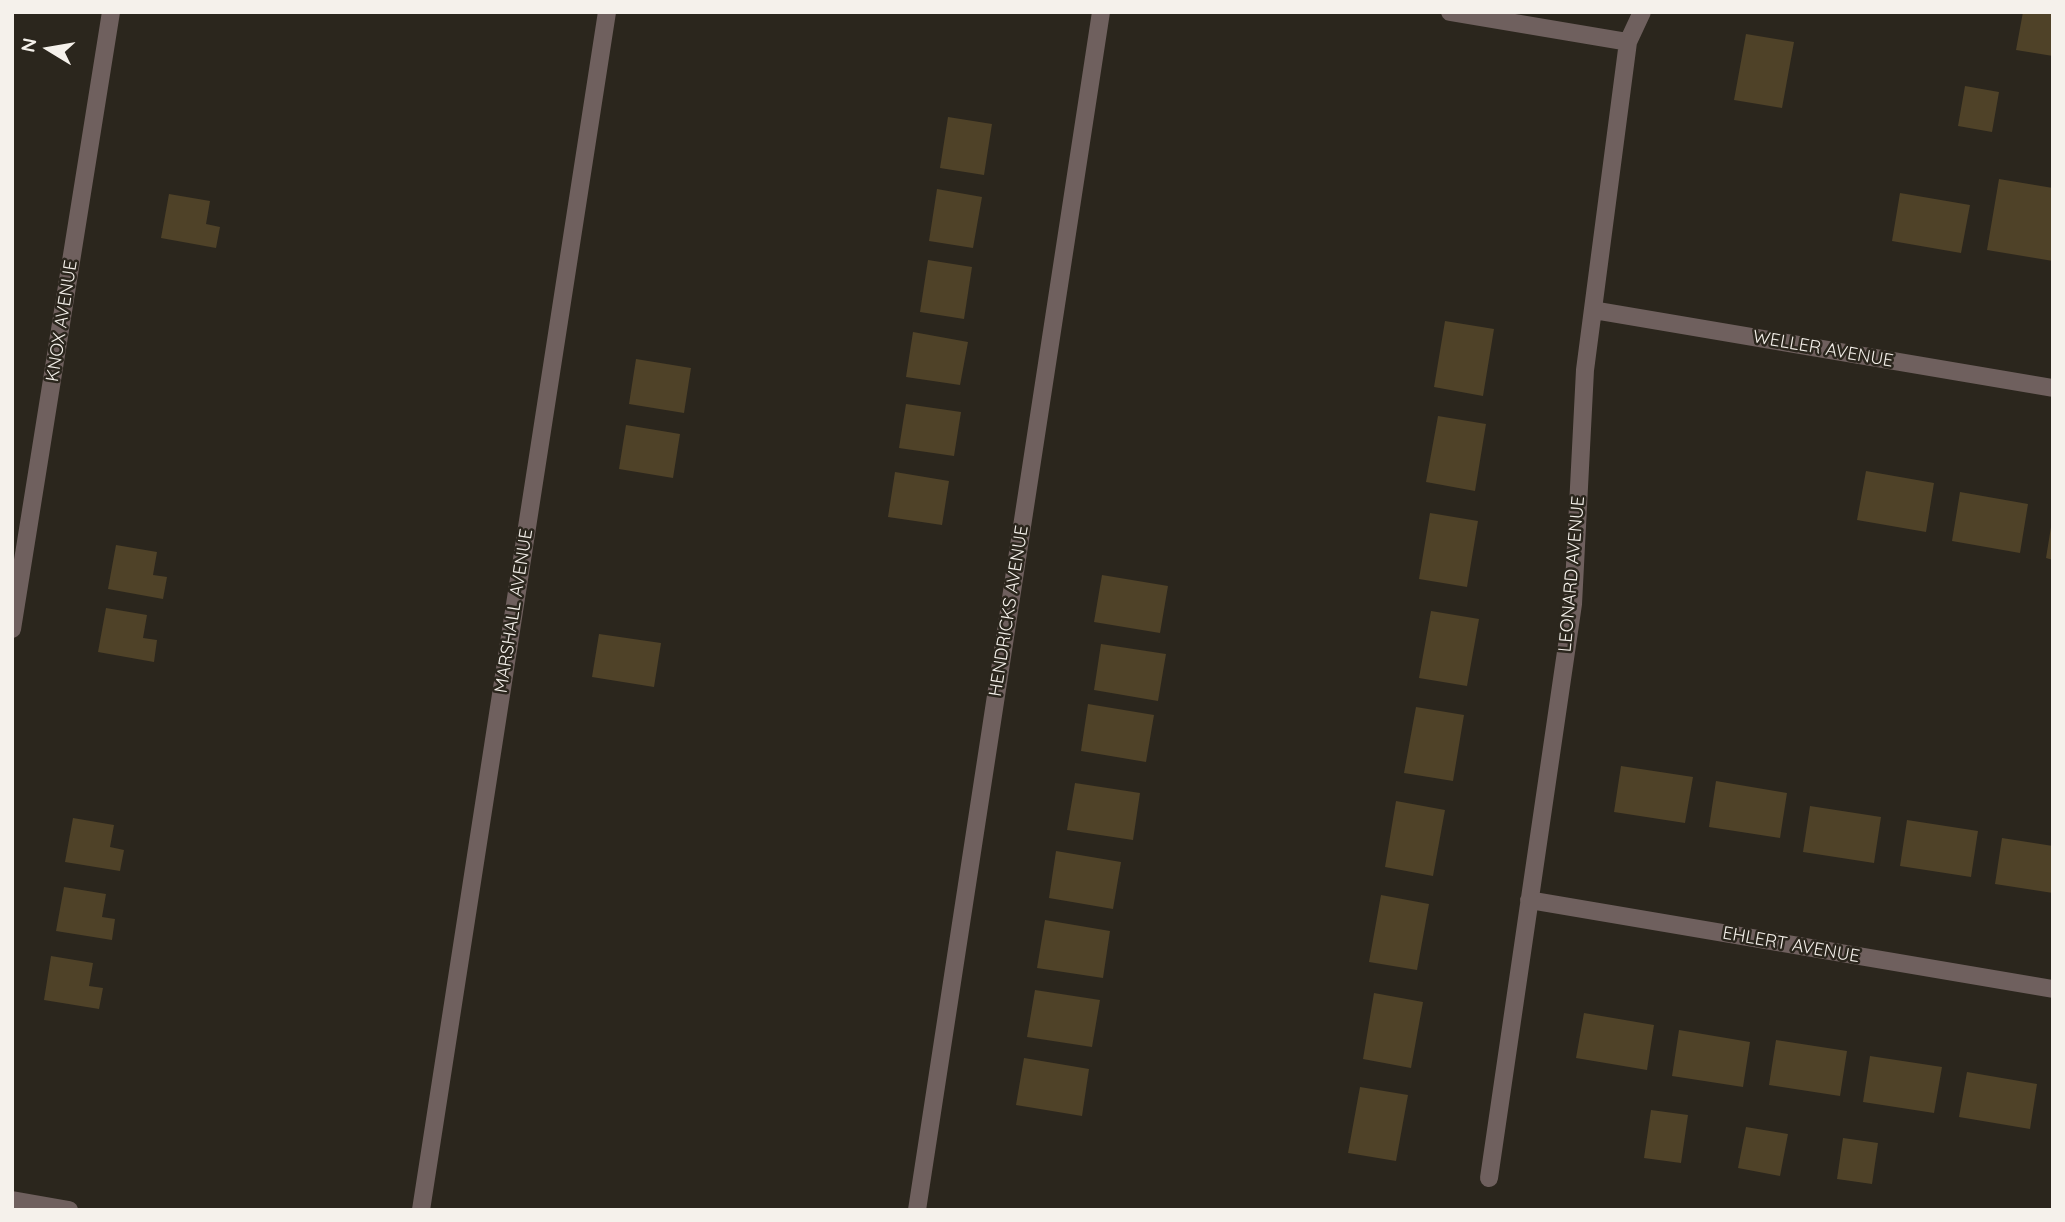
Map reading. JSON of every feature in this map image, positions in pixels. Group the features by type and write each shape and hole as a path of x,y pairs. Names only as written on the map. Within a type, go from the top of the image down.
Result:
{"street":[{"name":"KNOX AVENUE","path":"12,629 111,12"},
{"name":"MARSHALL AVENUE","path":"421,1210 607,12"},
{"name":"HENDRICKS AVENUE","path":"917,1210 1101,12"},
{"path":"1450,12 1628,42"},
{"name":"LEONARD AVENUE","path":"1489,1178 1573,604 1585,370 1628,42 1642,12"},
{"name":"WELLER AVENUE","path":"1593,310 2053,388"},
{"name":"EHLERT AVENUE","path":"1529,900 2053,989"},
{"path":"12,1200 69,1210"}],"building":[{"path":"2023,12 2053,14 2053,56 2016,50"},
{"path":"1746,34 1794,42 1782,108 1734,100"},
{"path":"1965,86 1999,92 1992,132 1958,126"},
{"path":"948,117 992,124 984,175 940,168"},
{"path":"1999,179 2053,188 2053,261 1987,250"},
{"path":"937,189 982,197 973,248 929,241"},
{"path":"1900,193 1970,205 1961,253 1892,241"},
{"path":"169,194 210,201 206,224 220,227 216,248 161,238"},
{"path":"928,260 972,267 964,319 920,312"},
{"path":"1445,321 1494,329 1483,396 1434,387"},
{"path":"913,332 968,342 960,385 906,377"},
{"path":"636,359 691,368 684,413 629,404"},
{"path":"906,404 961,412 954,456 899,448"},
{"path":"1438,416 1486,424 1475,491 1426,482"},
{"path":"626,425 680,434 673,478 619,469"},
{"path":"1866,471 1934,483 1926,532 1857,520"},
{"path":"895,472 949,481 942,525 888,517"},
{"path":"1960,492 2028,504 2020,553 1952,541"},
{"path":"1430,513 1478,521 1467,587 1419,579"},
{"path":"2053,527 2053,560 2046,558"},
{"path":"116,545 157,552 153,575 167,577 163,599 108,589"},
{"path":"1102,575 1168,586 1160,633 1094,622"},
{"path":"106,608 147,615 143,638 157,640 154,662 98,652"},
{"path":"1431,611 1479,619 1467,686 1419,678"},
{"path":"599,634 661,643 654,687 592,677"},
{"path":"1101,644 1166,654 1158,701 1094,690"},
{"path":"1088,704 1154,715 1146,762 1081,751"},
{"path":"1416,707 1464,715 1453,781 1404,773"},
{"path":"1621,766 1693,777 1685,823 1614,812"},
{"path":"1716,781 1787,793 1780,838 1709,827"},
{"path":"1075,783 1140,793 1133,840 1067,830"},
{"path":"1396,801 1445,810 1433,876 1385,867"},
{"path":"1810,806 1881,817 1874,863 1803,852"},
{"path":"73,818 114,825 110,847 124,850 120,871 65,862"},
{"path":"1907,820 1978,831 1971,877 1900,866"},
{"path":"2002,838 2053,846 2053,893 1995,884"},
{"path":"1056,851 1121,862 1113,909 1049,898"},
{"path":"64,887 106,894 102,917 115,919 112,940 56,931"},
{"path":"1381,895 1429,904 1417,970 1369,962"},
{"path":"1045,920 1110,931 1103,978 1037,968"},
{"path":"51,956 93,963 89,986 103,988 99,1009 44,1000"},
{"path":"1035,990 1100,1000 1092,1047 1027,1037"},
{"path":"1374,993 1423,1002 1411,1068 1363,1059"},
{"path":"1584,1013 1654,1025 1647,1070 1576,1058"},
{"path":"1679,1030 1750,1042 1743,1087 1672,1076"},
{"path":"1776,1040 1847,1051 1840,1096 1769,1085"},
{"path":"1870,1056 1942,1067 1934,1113 1863,1102"},
{"path":"1024,1058 1089,1069 1082,1116 1016,1105"},
{"path":"1967,1072 2037,1084 2030,1129 1959,1117"},
{"path":"1360,1087 1408,1095 1396,1161 1348,1153"},
{"path":"1651,1110 1688,1115 1681,1163 1644,1158"},
{"path":"1746,1127 1788,1134 1780,1176 1738,1168"},
{"path":"1843,1138 1878,1143 1872,1184 1837,1179"}]}
